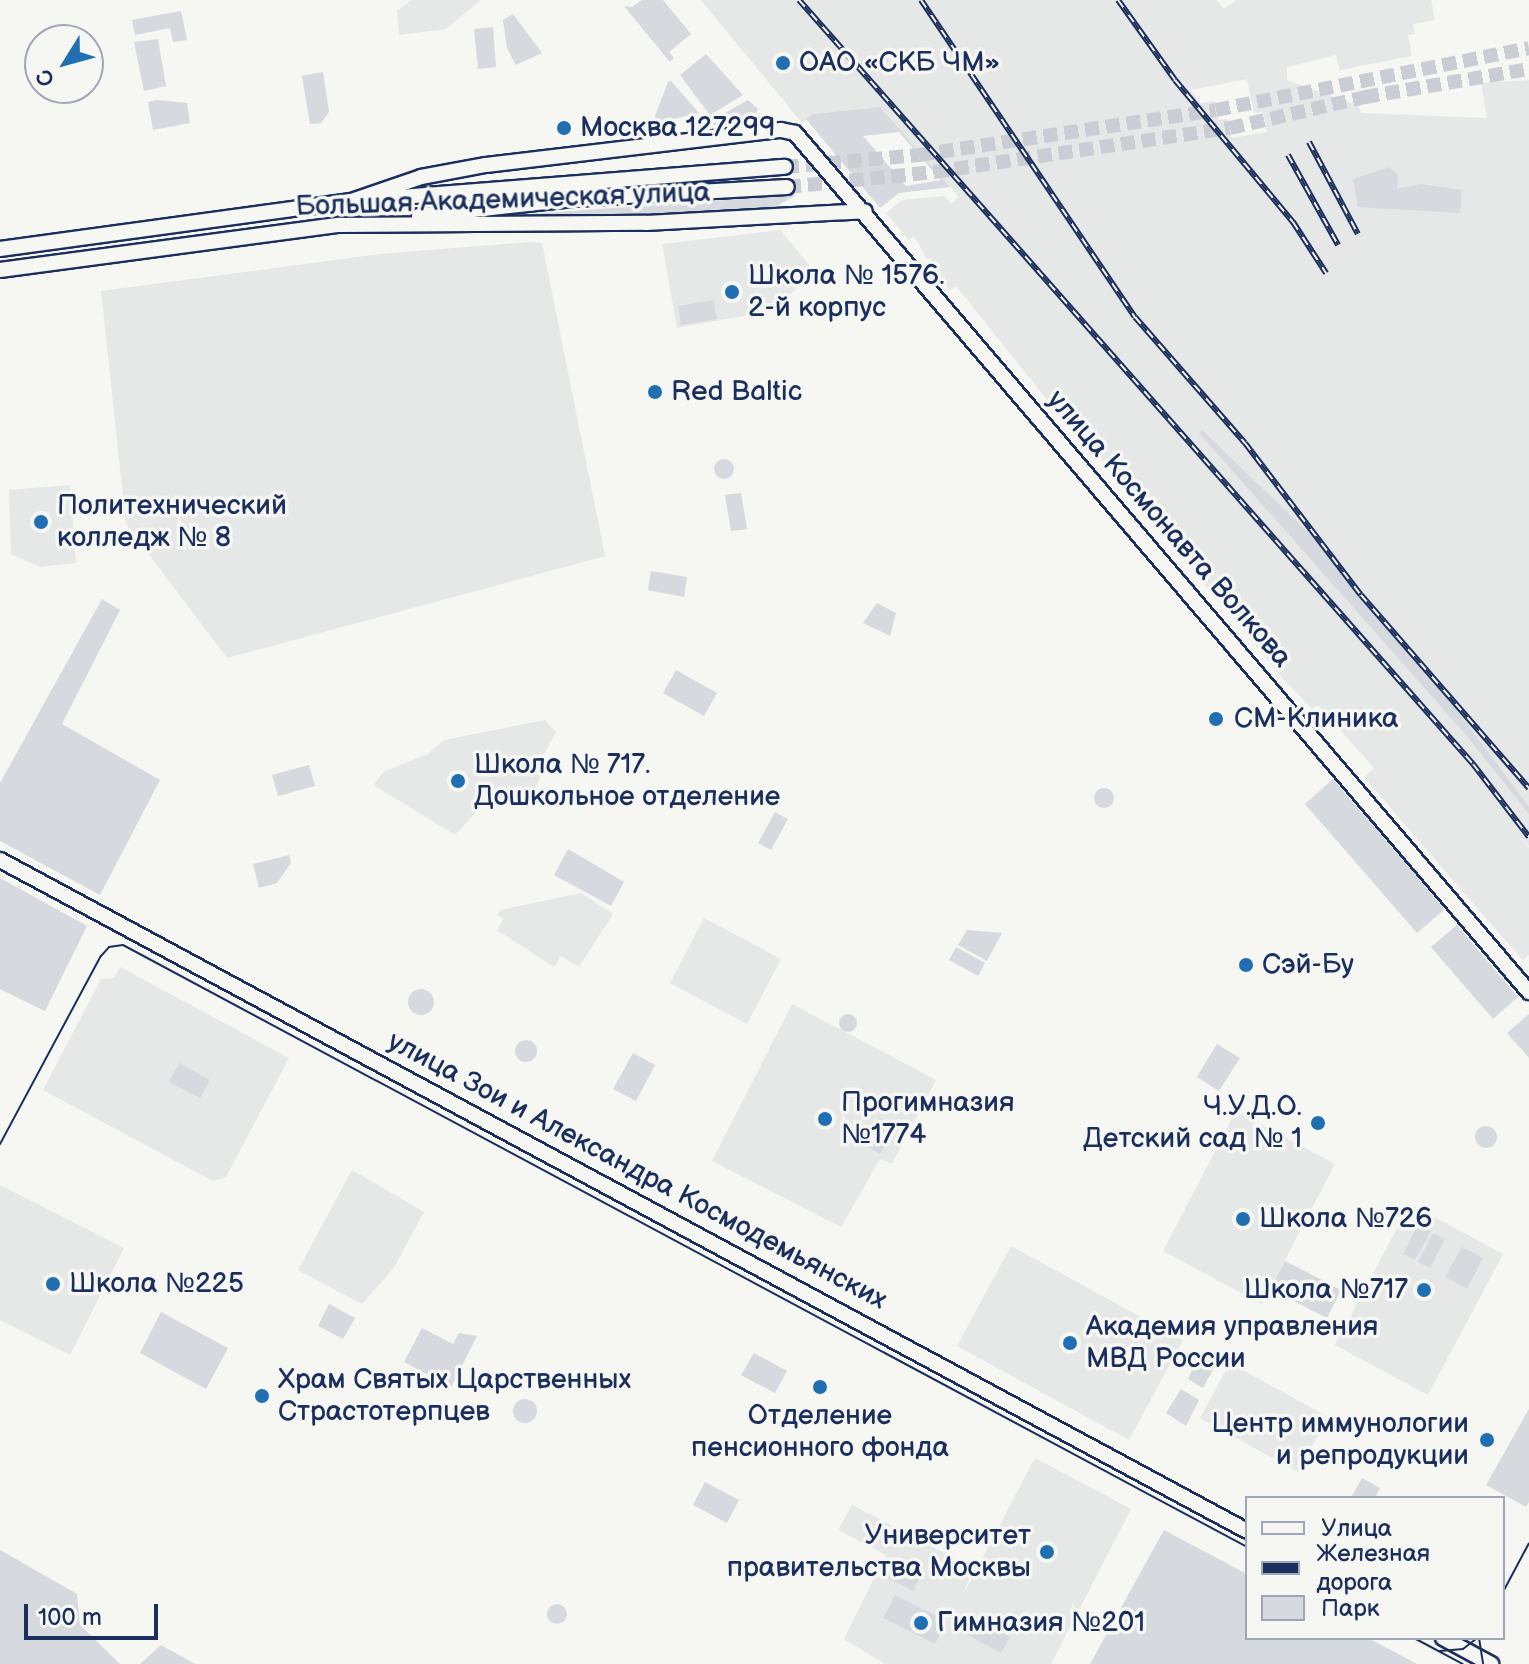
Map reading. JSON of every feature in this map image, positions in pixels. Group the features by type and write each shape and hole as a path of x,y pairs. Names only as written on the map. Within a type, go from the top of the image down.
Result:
{"main road":[{"name":"Большая Академическая улица","path":"0,249 351,201 421,177 495,163 781,130 802,136"},
{"name":"улица Космонавта Волкова","path":"802,136 1529,992"},
{"path":"495,163 486,178 498,186"},
{"path":"351,201 498,186 785,167"},
{"path":"339,225 573,199 787,187"},
{"name":"Большая Академическая улица","path":"0,270 339,225 646,223 865,211"},
{"name":"улица Зои и Александра Космодемьянских","path":"0,860 1245,1530"},
{"path":"1447,1640 1491,1664"}],"shaded area":[{"path":"411,0 481,0 446,29 399,35 397,11"},
{"path":"701,0 1216,0 1224,9 1237,0 1431,0 1435,20 1413,24 1415,34 1408,35 1412,56 1340,70 1336,55 1287,67 1287,80 1359,106 1361,113 1487,118 1481,83 1529,80 1529,846 1523,840 1529,848 1529,955 1523,960 1477,908 1364,777 1374,768 1318,705 1312,709 1284,680 1096,453 1100,449 1086,433 1079,440 956,286 950,290 927,263 932,258 927,259 914,236 909,240 886,213 902,200 944,196 951,204 959,197 880,107 813,114 802,123","holes":["1247,79 1254,113 1263,112 1267,132 1232,138 1228,119 1219,120 1215,101 1201,103 1191,90"]},
{"name":"Школа № 1576. 2-й корпус","path":"780,230 816,273 769,311 677,328 662,244"},
{"path":"542,243 605,556 227,658 126,524 101,291 380,254"},
{"name":"Политехнический колледж № 8","path":"70,485 76,563 40,567 11,554 9,490"},
{"name":"Школа № 717. Дошкольное отделение","path":"545,720 556,732 534,772 541,776 523,809 494,793 455,835 374,785 383,772 428,754 444,740"},
{"name":"Школа № 717. Дошкольное отделение","path":"581,893 613,914 579,967 561,956 554,967 497,930 504,919 497,915 500,910"},
{"path":"704,918 781,959 747,1024 670,983"},
{"path":"120,967 289,1058 226,1177 213,1181 43,1090 101,979 114,978"},
{"name":"Прогимназия №1774","path":"792,1004 936,1080 892,1164 880,1159 841,1227 712,1161"},
{"name":"Школа №726","path":"1236,1111 1335,1164 1262,1304 1163,1251"},
{"path":"352,1170 424,1212 393,1269 362,1304 298,1270"},
{"name":"Школа №225","path":"0,1185 124,1248 70,1355 0,1320"},
{"name":"Школа №717","path":"1410,1204 1503,1254 1428,1395 1335,1345"},
{"name":"Академия управления МВД России","path":"1011,1246 1183,1340 1129,1440 957,1346"},
{"path":"1230,1363 1328,1417 1298,1472 1200,1418"},
{"path":"1035,1458 1131,1509 1051,1664 885,1664 844,1639 886,1555 838,1530 852,1505 973,1568 963,1595"}],"green space":[{"path":"642,0 663,0 691,34 669,52 674,58 670,62 624,6 632,7"},
{"path":"181,11 187,40 173,42 170,28 135,35 132,20"},
{"path":"513,14 542,53 516,65 507,48 503,20"},
{"path":"493,27 496,67 478,69 474,29"},
{"path":"158,39 166,86 144,91 134,42"},
{"path":"706,54 743,95 710,115 680,75"},
{"path":"323,72 329,112 321,123 310,124 302,76"},
{"path":"671,81 699,113 652,124 668,82"},
{"path":"748,100 758,109 752,121 716,128 711,121"},
{"path":"148,102 187,103 190,123 153,130"},
{"path":"880,107 950,187 899,193 880,208 806,119 813,114","holes":["899,132 941,180 906,186 863,136"]},
{"path":"1389,167 1398,175 1397,189 1421,184 1462,190 1460,213 1358,207 1353,179"},
{"path":"796,195 775,207 598,219 500,216"},
{"path":"713,300 717,319 681,325 678,306"},
{"path":"1202,430 1315,539 1456,709 1529,807 1529,814 1467,736 1199,433"},
{"path":"724,459 731,462 734,469 731,476 724,479 717,476 714,469 717,462"},
{"path":"741,493 747,529 731,531 725,495"},
{"path":"651,571 687,577 684,597 648,590"},
{"path":"102,599 120,610 62,724 160,780 100,895 0,841 0,783"},
{"path":"877,603 896,613 890,636 863,623"},
{"path":"676,670 717,693 704,716 663,693"},
{"path":"309,765 315,786 278,796 272,775"},
{"path":"1333,779 1445,909 1417,933 1305,804"},
{"path":"1104,788 1111,791 1114,798 1111,805 1104,808 1097,805 1094,798 1097,791"},
{"path":"775,812 788,819 771,850 758,843"},
{"path":"568,849 624,882 611,906 554,875"},
{"path":"289,855 291,863 277,883 259,888 253,864"},
{"path":"0,878 87,926 45,1011 0,989"},
{"path":"1457,925 1518,997 1493,1019 1431,947"},
{"path":"967,930 1002,933 987,961 958,945"},
{"path":"956,947 985,963 978,976 949,960"},
{"path":"421,989 430,993 434,1002 430,1011 421,1015 412,1011 408,1002 412,993"},
{"path":"848,1014 857,1023 848,1032 839,1023"},
{"path":"1529,1014 1529,1058 1507,1033"},
{"path":"526,1040 534,1043 537,1051 534,1059 526,1062 518,1059 515,1051 518,1043"},
{"path":"1217,1044 1240,1058 1219,1091 1197,1077"},
{"path":"633,1053 655,1065 636,1101 613,1089"},
{"path":"179,1063 210,1080 200,1098 169,1082"},
{"path":"879,1118 895,1127 880,1154 865,1145"},
{"path":"1486,1126 1494,1129 1497,1137 1494,1145 1486,1148 1478,1145 1475,1137 1478,1129"},
{"path":"1418,1224 1431,1231 1415,1260 1403,1254"},
{"path":"1433,1233 1445,1239 1430,1268 1418,1262"},
{"path":"1462,1247 1483,1258 1467,1289 1445,1277"},
{"path":"1285,1261 1341,1290 1327,1318 1270,1289"},
{"path":"329,1304 355,1318 343,1339 318,1326"},
{"path":"161,1312 228,1348 206,1389 140,1353"},
{"path":"422,1328 453,1344 459,1333 477,1336 451,1387 404,1362"},
{"path":"754,1353 787,1371 775,1393 741,1375"},
{"path":"1199,1355 1215,1366 1203,1388 1188,1379"},
{"path":"1181,1389 1199,1400 1186,1426 1166,1413"},
{"path":"525,1399 533,1403 537,1411 533,1419 525,1423 517,1419 513,1411 517,1403"},
{"path":"1529,1409 1529,1502 1526,1507 1486,1485"},
{"path":"1362,1478 1380,1488 1376,1496 1352,1496"},
{"path":"705,1482 739,1500 727,1523 693,1505"},
{"path":"1164,1530 1245,1573 1245,1640 1372,1640 1417,1664 1090,1664"},
{"path":"0,1550 77,1594 80,1625 120,1664 0,1664"},
{"path":"892,1562 921,1576 913,1591 885,1577"},
{"path":"895,1595 946,1621 935,1644 883,1618"},
{"path":"557,1604 564,1607 567,1614 564,1621 557,1624 550,1621 547,1614 550,1607"},
{"path":"975,1618 1010,1637 1001,1653 966,1634"},
{"path":"161,1645 195,1664 140,1664"}],"tunnel":[{"path":"785,167 919,155 1216,110 1529,48"},
{"path":"787,187 934,172 1230,128 1365,97 1529,69"}],"tram line":[{"path":"0,1144 101,956 109,947 123,945 1245,1546"},
{"path":"1505,1588 1529,1543"},
{"path":"1418,1640 1463,1664"},
{"path":"1440,1651 1463,1649 1474,1640"},
{"path":"1479,1640 1483,1664"}],"railway":[{"path":"799,0 1473,764 1529,837"},
{"path":"921,0 1135,317 1245,443 1361,595 1529,788"},
{"path":"1118,0 1175,80 1293,222 1326,273"},
{"path":"1309,142 1358,234"},
{"path":"1288,155 1338,245"}],"place":[{"name":"ОАО «СКБ ЧМ»","path":"783,63"},
{"name":"Москва 127299","path":"564,128"},
{"name":"Школа № 1576. 2-й корпус","path":"732,292"},
{"name":"Red Baltic","path":"655,392"},
{"name":"Политехнический колледж № 8","path":"41,522"},
{"name":"СМ-Клиника","path":"1216,719"},
{"name":"Школа № 717. Дошкольное отделение","path":"458,781"},
{"name":"Сэй-Бу","path":"1246,965"},
{"name":"Прогимназия №1774","path":"825,1119"},
{"name":"Ч.У.Д.О. Детский сад № 1","path":"1318,1123"},
{"name":"Школа №726","path":"1243,1219"},
{"name":"Школа №225","path":"53,1284"},
{"name":"Школа №717","path":"1424,1290"},
{"name":"Академия управления МВД России","path":"1070,1343"},
{"name":"Отделение пенсионного фонда","path":"820,1387"},
{"name":"Храм Святых Царственных Страстотерпцев","path":"262,1396"},
{"name":"Центр иммунологии и репродукции","path":"1487,1440"},
{"name":"Университет правительства Москвы","path":"1047,1552"},
{"name":"Гимназия №201","path":"921,1623"}]}
